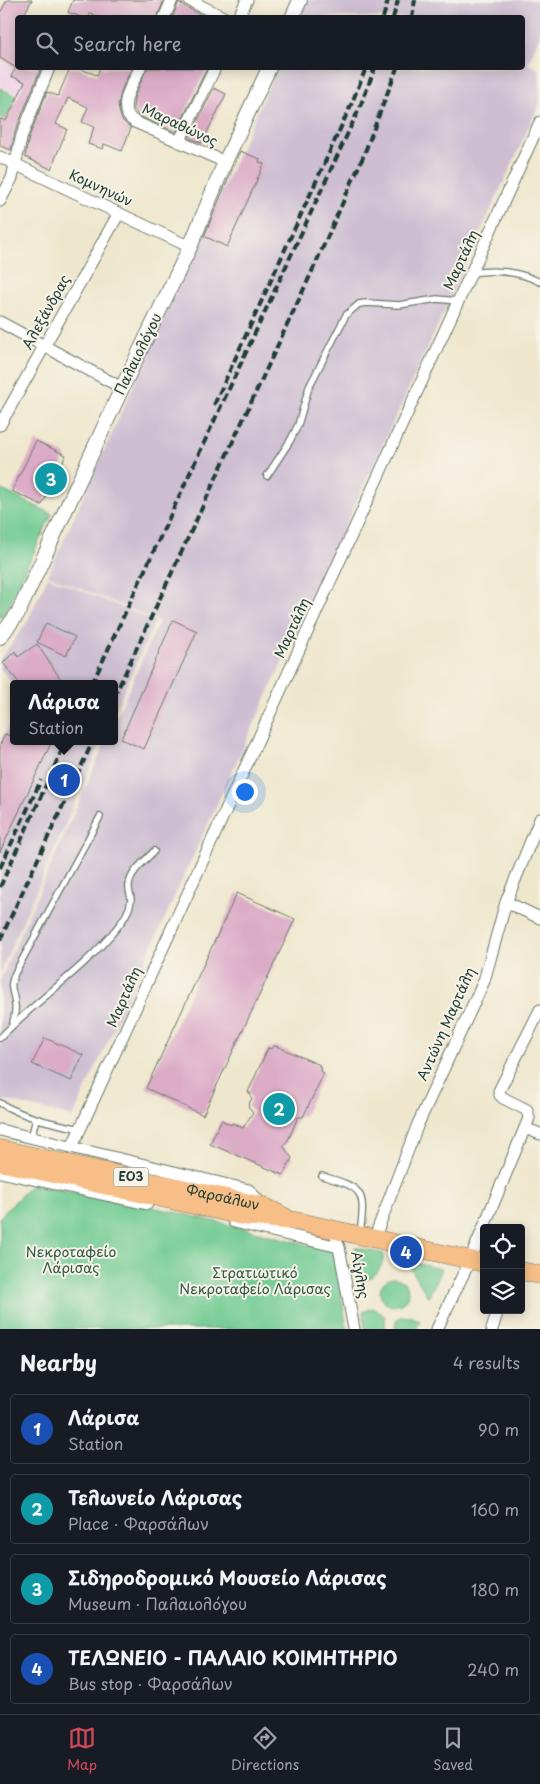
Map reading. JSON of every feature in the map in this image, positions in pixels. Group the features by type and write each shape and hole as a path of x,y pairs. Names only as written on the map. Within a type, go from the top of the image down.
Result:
{"main road":[{"name":"Φαρσάλων","path":"0,1149 260,1212"},
{"name":"Φαρσάλων","path":"0,1162 260,1212"},
{"name":"ΕΟ3","path":"260,1212 294,1222 477,1261"},
{"path":"525,1272 540,1275"}],"street":[{"path":"165,15 172,0"},
{"path":"189,0 219,15"},
{"path":"240,15 247,0"},
{"path":"293,15 300,0"},
{"path":"0,201 10,184 22,136 48,70"},
{"name":"Μαραθώνος","path":"139,70 126,97 128,117 135,122 225,162"},
{"path":"179,142 214,70"},
{"name":"Παλαιολόγου","path":"0,637 18,613 190,246 225,162 268,70"},
{"name":"Μαρτάλη","path":"72,1147 540,122"},
{"name":"Κομνηνών","path":"0,156 190,246"},
{"name":"Αλεξάνδρας","path":"0,425 119,213"},
{"path":"0,322 122,388"},
{"name":"Αντώνη Μαρτάλη","path":"367,1237 484,981 506,902 540,819"},
{"path":"506,902 540,918"},
{"path":"437,1329 477,1261 529,1118 527,1110 502,1098 499,1091 540,1010"},
{"path":"525,1128 540,1134"},
{"name":"Φαρσάλων","path":"0,1130 249,1190 260,1212"},
{"path":"0,1172 237,1222 340,1247"},
{"name":"Αίγλης","path":"329,1229 340,1247 354,1329"},
{"path":"492,1329 497,1314"}],"lane":[{"path":"471,273 504,270 531,277 540,282"},
{"path":"268,476 298,425 309,387 346,315 359,304 367,303 399,305 437,299 458,302"},
{"path":"12,1026 15,1003 11,986 15,973 100,817"},
{"path":"0,1038 115,931 124,919 128,909 130,900 128,884 154,851"},
{"path":"0,1103 11,1110 36,1119 81,1129"},
{"path":"32,1138 36,1119"},
{"path":"322,1176 350,1184 360,1195 367,1237"}],"shaded area":[{"path":"307,0 540,0 540,35 528,64 540,70 540,103 73,1117 5,1100 1,1115 0,980 104,745 118,745 118,714 159,621 48,575 276,70 525,70 525,15 300,15"},
{"path":"0,60 14,68 15,66 15,70 43,70 31,101 0,86"},
{"path":"48,577 155,621 118,705 118,680 10,680 0,668 0,660 27,622"},
{"path":"10,723 10,745 100,745 0,973 0,744"}],"green space":[{"path":"0,88 16,96 5,120 0,117"},
{"path":"0,489 52,514 5,613 0,618"},
{"name":"Νεκροταφείο Λάρισας","path":"31,1185 184,1214 334,1252 347,1329 0,1329 0,1217"},
{"path":"355,1247 384,1254 380,1268 374,1276 365,1281 360,1282"},
{"path":"411,1262 441,1269 428,1297 410,1267"},
{"path":"394,1278 404,1282 408,1292 404,1302 394,1306 384,1302 380,1292 384,1282"},
{"path":"373,1308 385,1316 385,1329 365,1329 363,1312"},
{"path":"402,1316 413,1317 420,1321 416,1329 395,1329 396,1320"}],"building":[{"path":"7,0 32,0 24,15 15,15 15,67 0,58 0,13"},
{"path":"73,0 164,0 158,15 94,15 90,13 90,15 76,15 68,12"},
{"path":"179,2 201,15 173,15"},
{"path":"15,70 40,70 15,132 11,150 0,146 0,119 6,121 25,82 11,76"},
{"path":"69,70 83,70 97,75 99,70 131,70 123,86 118,104 122,120 131,128 122,151 104,144 103,149 88,144 94,127 82,122 88,107 68,98 56,124 67,129 51,169 25,157 29,137 47,92 58,96"},
{"path":"146,70 206,70 176,132 139,116 133,108 134,98"},
{"path":"214,88 226,94 202,143 189,138"},
{"path":"240,151 260,159 259,162 264,164 227,247 204,236"},
{"path":"36,441 66,455 42,505 12,491"},
{"path":"173,620 197,631 144,749 121,739"},
{"path":"46,623 75,637 66,656 37,642"},
{"path":"37,644 61,680 17,680 3,663 15,651 18,657"},
{"path":"5,734 10,736 10,745 50,745 0,852 0,745"},
{"path":"237,893 295,919 203,1115 146,1088"},
{"path":"45,1038 83,1055 71,1081 32,1064"},
{"path":"273,1046 320,1065 320,1071 324,1073 303,1117 298,1117 288,1140 283,1146 292,1158 283,1175 210,1144 221,1120 243,1128 253,1112 248,1106 252,1098 248,1092 268,1048 271,1049"}],"railway":[{"path":"384,15 388,0"},
{"path":"394,15 398,0"},
{"path":"412,15 415,0"},
{"path":"214,405 365,70"},
{"path":"94,680 359,109 374,70"},
{"path":"118,688 315,265 363,157 396,70"},
{"path":"0,887 64,745"},
{"path":"0,940 91,745"},
{"path":"0,868 41,780"}],"place":[{"name":"Σιδηροδρομικό Μουσείο Λάρισας","path":"51,479"},
{"name":"Λάρισα","path":"64,780"},
{"name":"Τελωνείο Λάρισας","path":"279,1109"},
{"name":"ΤΕΛΩΝΕΙΟ - ΠΑΛΑΙΟ ΚΟΙΜΗΤΗΡΙΟ","path":"406,1252"}],"park label":[{"name":"Στρατιωτικό Νεκροταφείο Λάρισας","path":"255,1282"}]}
